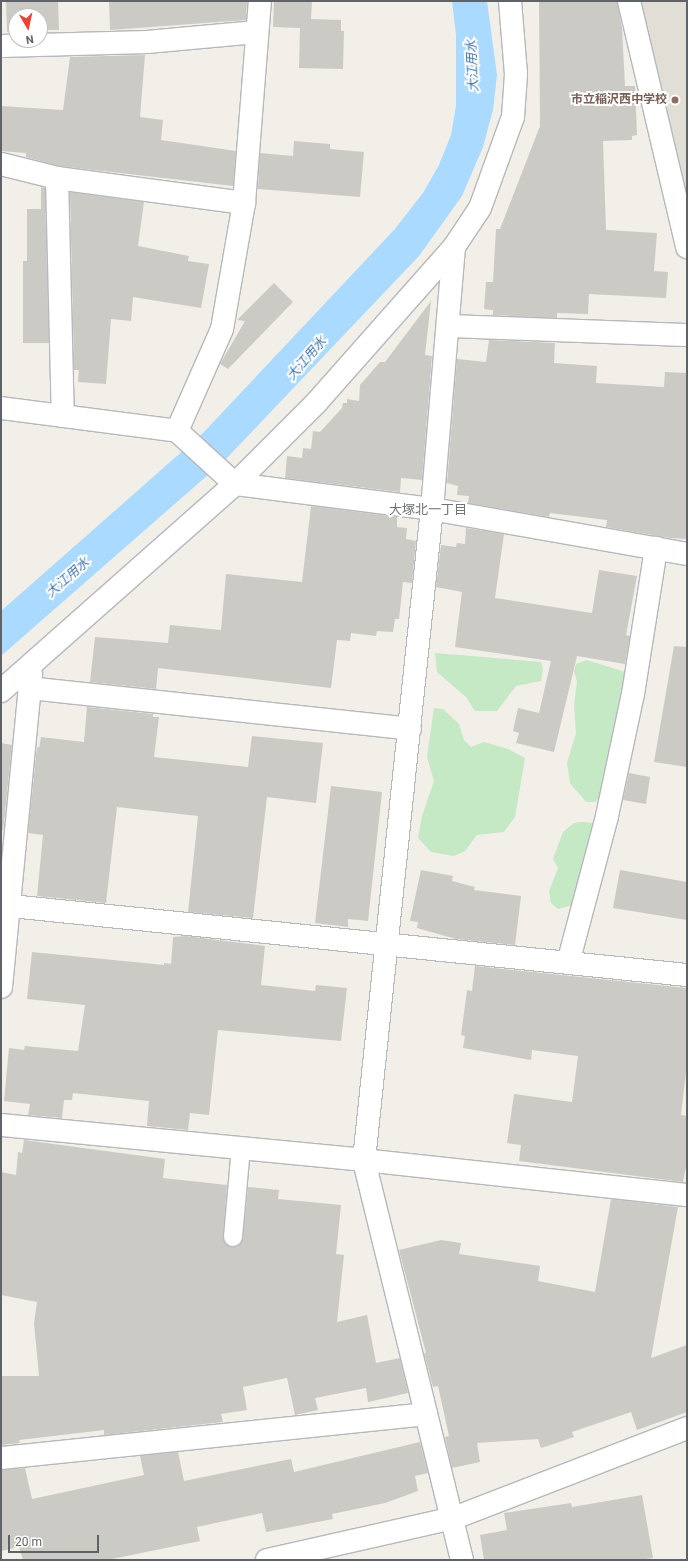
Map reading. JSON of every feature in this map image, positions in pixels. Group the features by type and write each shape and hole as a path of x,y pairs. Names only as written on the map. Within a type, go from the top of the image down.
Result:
{"street":[{"path":"181,434 222,330 244,203 260,1"},
{"path":"1,691 228,478 316,403 454,247 480,208 512,117 516,74 510,1"},
{"path":"629,1 687,247"},
{"path":"1,46 147,42 257,32"},
{"path":"1,164 57,178 244,203"},
{"path":"57,178 63,416"},
{"path":"454,247 432,509 364,1160 426,1414 454,1518 462,1560"},
{"path":"448,326 687,335"},
{"path":"1,408 181,434 228,478 432,509 687,554"},
{"path":"568,963 607,816 633,694 656,548"},
{"path":"1,987 5,906 32,663"},
{"path":"30,688 410,729"},
{"path":"5,906 687,975"},
{"path":"1,1125 364,1160 687,1195"},
{"path":"1,1458 426,1414"},
{"path":"267,1560 454,1518 687,1428"}],"lane":[{"path":"234,1237 241,1148"}],"shaded area":[{"name":"市立稲沢西中学校","path":"640,1 687,1 687,198"}],"green space":[{"path":"435,653 541,662 543,670 541,681 516,686 497,711 475,711 466,697 437,672"},
{"path":"587,660 625,672 603,795 595,802 586,802 570,783 567,763 576,733 574,705 577,682 574,671 576,664"},
{"path":"434,708 443,709 459,724 464,740 471,747 484,742 508,749 525,758 515,817 504,832 477,835 465,851 454,856 431,852 418,838 422,816 434,781 427,757"},
{"path":"574,823 593,823 573,905 558,909 551,903 549,891 558,868 553,859 563,832"}],"water":[{"name":"大江用水","path":"452,1 487,1 497,75 493,110 483,147 462,196 419,256 225,460 1,656 1,611 203,433 394,230 423,193 439,165 451,135 456,106 456,35"}],"building":[{"path":"6,1 58,1 59,30 48,30 48,8 8,8 7,32"},
{"path":"109,1 247,1 246,20 110,30"},
{"path":"274,1 312,1 311,19 341,20 341,31 344,31 343,69 299,68 300,28 273,27"},
{"path":"539,1 617,1 622,28 625,86 635,86 637,135 632,136 632,140 603,141 606,230 657,233 654,271 668,272 666,298 589,294 588,314 557,313 557,318 493,315 493,310 484,309 486,282 493,282 496,229 500,229 540,126"},
{"path":"145,55 140,117 163,120 161,140 236,151 233,186 59,166 26,157 26,153 1,151 1,106 63,110 70,57"},
{"path":"294,141 330,144 330,149 364,152 360,197 258,189 260,153 293,156"},
{"path":"41,187 45,188 49,343 23,343 23,261 27,261 27,209 41,209"},
{"path":"70,192 144,202 138,246 189,256 188,261 209,264 201,308 133,297 131,321 111,319 106,384 78,382 79,370 74,370"},
{"path":"274,283 293,302 228,369 220,364 245,321 237,320"},
{"path":"431,301 425,355 432,356 422,480 401,478 400,492 285,478 287,456 302,458 303,448 311,449 313,431 320,432 342,408 343,403 347,403 347,399 359,401 360,385 380,362 385,362"},
{"path":"489,340 555,343 554,363 597,366 596,383 664,387 665,372 687,373 687,539 670,538 606,527 607,520 550,513 549,517 468,503 469,496 457,495 458,486 447,483 457,359 486,362"},
{"path":"311,506 397,517 397,527 407,528 406,539 416,541 412,583 403,582 399,619 395,619 393,632 377,631 376,636 351,633 350,641 337,640 331,688 158,668 156,689 90,682 95,637 168,643 170,625 221,630 226,574 302,582"},
{"path":"466,528 504,534 495,598 592,613 599,570 637,576 626,635 630,636 625,664 577,656 554,752 516,743 519,733 513,731 518,708 539,713 551,661 455,647 462,592 436,587 441,545 456,547 457,543 465,544"},
{"path":"674,646 687,647 687,767 654,762"},
{"path":"87,707 153,714 153,717 159,717 154,757 248,767 252,736 323,743 316,803 267,797 253,918 188,912 198,816 117,807 106,903 37,896 43,835 28,833 37,747 39,748 41,737 84,742"},
{"path":"1,743 12,745 3,831 1,830"},
{"path":"629,773 650,777 646,804 623,800"},
{"path":"331,786 382,792 368,921 348,919 348,927 315,923"},
{"path":"421,870 453,876 452,881 475,887 474,890 521,896 515,945 456,939 417,928 418,922 410,921"},
{"path":"620,870 687,882 687,920 613,908"},
{"path":"186,936 265,946 261,985 315,991 316,985 347,988 341,1041 218,1030 209,1115 190,1113 188,1130 147,1126 149,1101 73,1093 72,1100 64,1100 62,1118 28,1115 30,1104 4,1101 9,1048 24,1050 25,1046 78,1051 85,1005 27,999 32,952 164,965 164,963 171,964 173,937"},
{"path":"475,966 687,988 687,1063 681,1115 687,1116 687,1162 683,1182 519,1161 521,1145 507,1143 514,1094 572,1102 578,1056 532,1050 531,1060 463,1048 465,1036 461,1035 467,990 472,991"},
{"path":"24,1140 165,1159 163,1178 227,1185 223,1236 224,1242 232,1247 238,1246 243,1238 248,1187 279,1190 278,1199 341,1205 336,1254 344,1255 337,1322 367,1315 376,1363 400,1358 408,1393 368,1402 366,1388 315,1398 318,1410 295,1415 287,1378 243,1387 247,1410 221,1414 223,1422 104,1435 104,1430 19,1440 20,1443 1,1445 1,1376 39,1376 34,1323 37,1302 1,1295 1,1172 16,1175 18,1152 22,1153"},
{"path":"611,1199 678,1207 651,1358 687,1345 687,1412 637,1430 631,1412 572,1432 574,1437 541,1448 538,1439 477,1443 480,1462 452,1468 445,1437 449,1436 438,1386 433,1387 424,1353 426,1353 399,1250 441,1240 461,1243 459,1254 540,1266 538,1281 595,1292"},
{"path":"420,1442 428,1473 415,1476 418,1491 385,1503 332,1514 333,1519 266,1532 262,1513 197,1527 200,1541 107,1560 23,1560 19,1547 1,1551 1,1470 25,1468 32,1499 144,1475 140,1456 178,1452 184,1481 291,1459 294,1472"},
{"path":"642,1495 653,1558 638,1560 484,1560 480,1535 507,1530 504,1513 571,1503 572,1507"}],"place":[{"name":"市立稲沢西中学校","path":"675,100"}],"district":[{"name":"大塚北一丁目","path":"428,510"}]}
